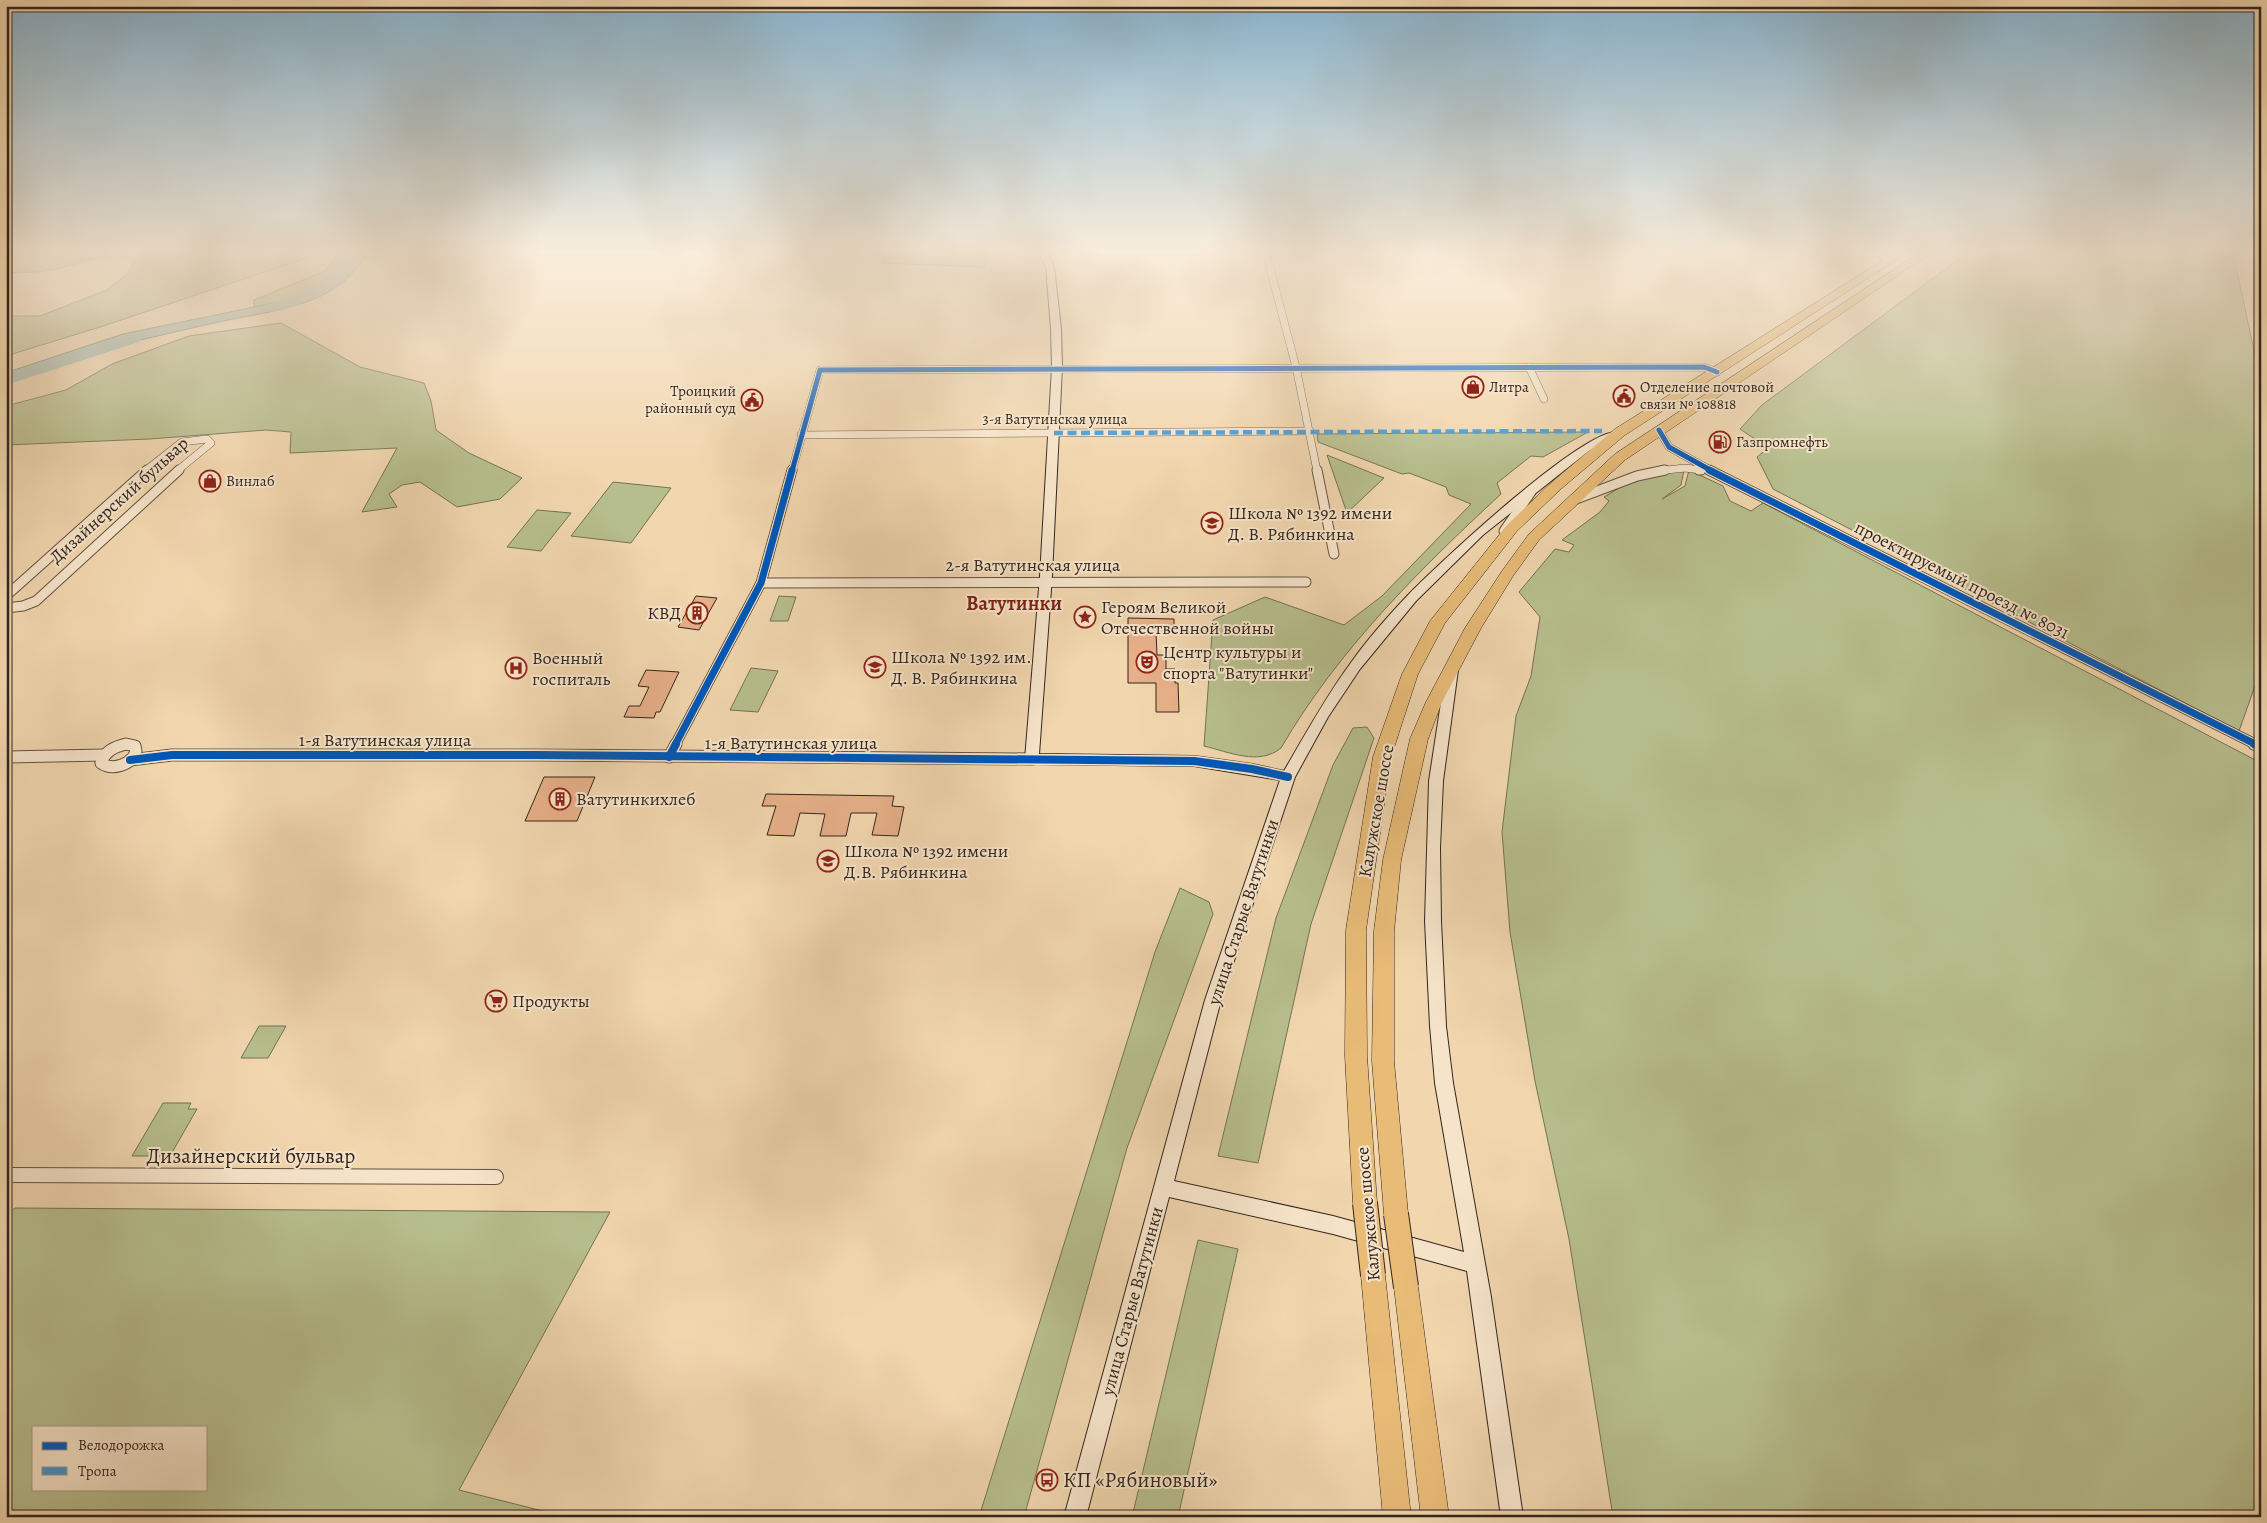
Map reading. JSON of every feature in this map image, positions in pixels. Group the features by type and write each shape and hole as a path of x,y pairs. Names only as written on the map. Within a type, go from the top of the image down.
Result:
{"highway":[{"name":"Калужское шоссе","path":"1396,1517 1365,1203 1356,1056 1356,930 1382,757 1410,674 1438,621 1512,528 1557,485 1620,432 1792,324"},
{"name":"Калужское шоссе","path":"1435,1517 1396,1214 1383,1061 1384,931 1392,860 1419,739 1434,702 1473,628 1507,574 1534,537 1620,457 1818,324"}],"main road":[{"path":"1032,759 1054,433 1057,368 1056,324"},
{"name":"улица Старые Ватутинки","path":"1076,1517 1162,1187 1214,1000 1238,920 1288,777 1322,715 1355,666 1384,630 1445,565 1534,486 1586,448 1620,432"},
{"path":"1452,669 1436,781 1433,848 1433,921 1438,1026 1444,1083 1475,1264 1512,1517"},
{"name":"1-я Ватутинская улица","path":"1032,759 1194,761 1252,769 1288,777"},
{"path":"1162,1187 1333,1225 1475,1264"}],"street":[{"path":"1285,324 1310,431 1334,554"},
{"path":"669,757 761,582 800,435 820,370 1704,366 1717,372"},
{"path":"1529,367 1544,399"},
{"name":"проектируемый проезд № 8031","path":"1658,430 1669,447 1684,457 2261,747"},
{"name":"3-я Ватутинская улица","path":"800,435 1310,431"},
{"name":"Дизайнерский бульвар","path":"6,596 152,464 182,442 194,439 207,439 211,443 177,471 36,602 6,608"},
{"name":"проектируемый проезд № 8031","path":"1574,500 1620,482 1675,467 1691,468 1719,474"},
{"path":"1489,555 1534,486"},
{"name":"2-я Ватутинская улица","path":"761,582 1306,582"},
{"name":"1-я Ватутинская улица","path":"172,755 137,749 135,746 126,744 113,748 104,755 101,763 107,767 118,766 130,760 172,755 530,754 669,757 1032,759"},
{"path":"130,760 137,749"},
{"path":"6,757 104,755"},
{"name":"Дизайнерский бульвар","path":"6,1175 496,1177"}],"green space":[{"path":"6,324 109,324 100,327 6,356"},
{"path":"283,324 360,367 424,383 431,401 436,430 469,453 522,478 500,499 457,507 420,482 402,485 389,494 397,507 362,512 397,448 290,453 291,432 266,430 150,439 6,445 6,406 66,390 112,364 189,336"},
{"path":"1871,324 2248,324 2261,383 2261,669 2239,731 1773,489 1757,457 1768,448 1740,429 1762,405"},
{"path":"1588,432 1543,457 1531,456 1497,483 1501,494 1410,582 1354,645 1303,712 1281,748 1263,756 1254,757 1204,746 1213,620 1265,597 1344,625 1382,596 1471,504 1449,495 1446,487 1409,473 1402,474 1318,442 1317,434"},
{"path":"1327,455 1384,478 1347,513"},
{"path":"1684,470 1681,485 1662,499 1685,486 1689,470 1723,486 1730,501 1751,511 1763,503 2261,763 2261,1517 1613,1517 1569,1239 1535,1081 1510,932 1502,832 1516,716 1531,676 1540,617 1519,592 1555,549 1569,552 1574,545 1562,540 1600,512 1609,501 1604,497 1641,475"},
{"path":"613,482 671,488 631,543 571,536"},
{"path":"537,510 571,513 541,551 507,547"},
{"path":"779,596 796,597 788,621 770,621"},
{"path":"751,668 778,671 758,712 730,710"},
{"path":"1367,727 1374,738 1311,924 1258,1163 1218,1156 1276,918 1333,765 1353,728"},
{"path":"1180,888 1209,902 1213,914 1127,1148 1024,1517 979,1517 1155,952"},
{"path":"259,1026 286,1026 268,1058 241,1058"},
{"path":"163,1103 191,1103 188,1109 197,1109 170,1156 132,1156"},
{"path":"15,1208 610,1212 459,1490 567,1517 6,1517 6,1215"},
{"path":"1198,1240 1238,1249 1178,1517 1132,1517"}],"water":[{"path":"171,324 209,324 84,355 32,372 6,383 6,373 123,334"}],"building":[{"name":"КВД","path":"696,596 717,598 699,630 678,627"},
{"name":"Центр культуры и спорта \"Ватутинки\"","path":"1128,618 1174,619 1174,633 1156,633 1157,655 1166,655 1166,669 1175,669 1175,683 1178,683 1179,712 1156,712 1156,683 1128,683"},
{"path":"646,670 679,672 660,712 656,712 654,718 624,717 629,706 640,706 649,687 638,686"},
{"name":"Ватутинкихлеб","path":"544,777 595,777 577,821 525,821"},
{"path":"766,794 894,796 892,806 904,807 898,836 872,835 877,813 851,813 846,836 820,836 825,814 800,813 794,836 767,835 776,806 762,806"}],"waterway":[{"path":"6,380 134,339"}],"marked path":[{"path":"1054,433 1602,431"}],"cycle path":[{"path":"669,757 761,583 820,370 1704,367 1717,372"},
{"path":"1659,430 1669,447 1684,457 2261,747"},
{"path":"130,760 172,755 537,755 1194,761 1252,769 1288,777"}],"place":[{"name":"Литра","path":"1473,387"},
{"name":"Отделение почтовой связи № 108818","path":"1624,396"},
{"name":"Троицкий районный суд","path":"752,400"},
{"name":"Газпромнефть","path":"1720,442"},
{"name":"Винлаб","path":"210,481"},
{"name":"Школа № 1392 имени Д. В. Рябинкина","path":"1212,523"},
{"name":"КВД","path":"697,613"},
{"name":"Героям Великой Отечественной войны","path":"1085,617"},
{"name":"Центр культуры и спорта \"Ватутинки\"","path":"1147,662"},
{"name":"Школа № 1392 им. Д. В. Рябинкина","path":"875,667"},
{"name":"Военный госпиталь","path":"516,668"},
{"name":"Ватутинкихлеб","path":"560,799"},
{"name":"Школа № 1392 имени Д.В. Рябинкина","path":"828,861"},
{"name":"Продукты","path":"496,1001"},
{"name":"КП «Рябиновый»","path":"1047,1480"}],"district":[{"name":"Ватутинки","path":"1014,603"}]}
